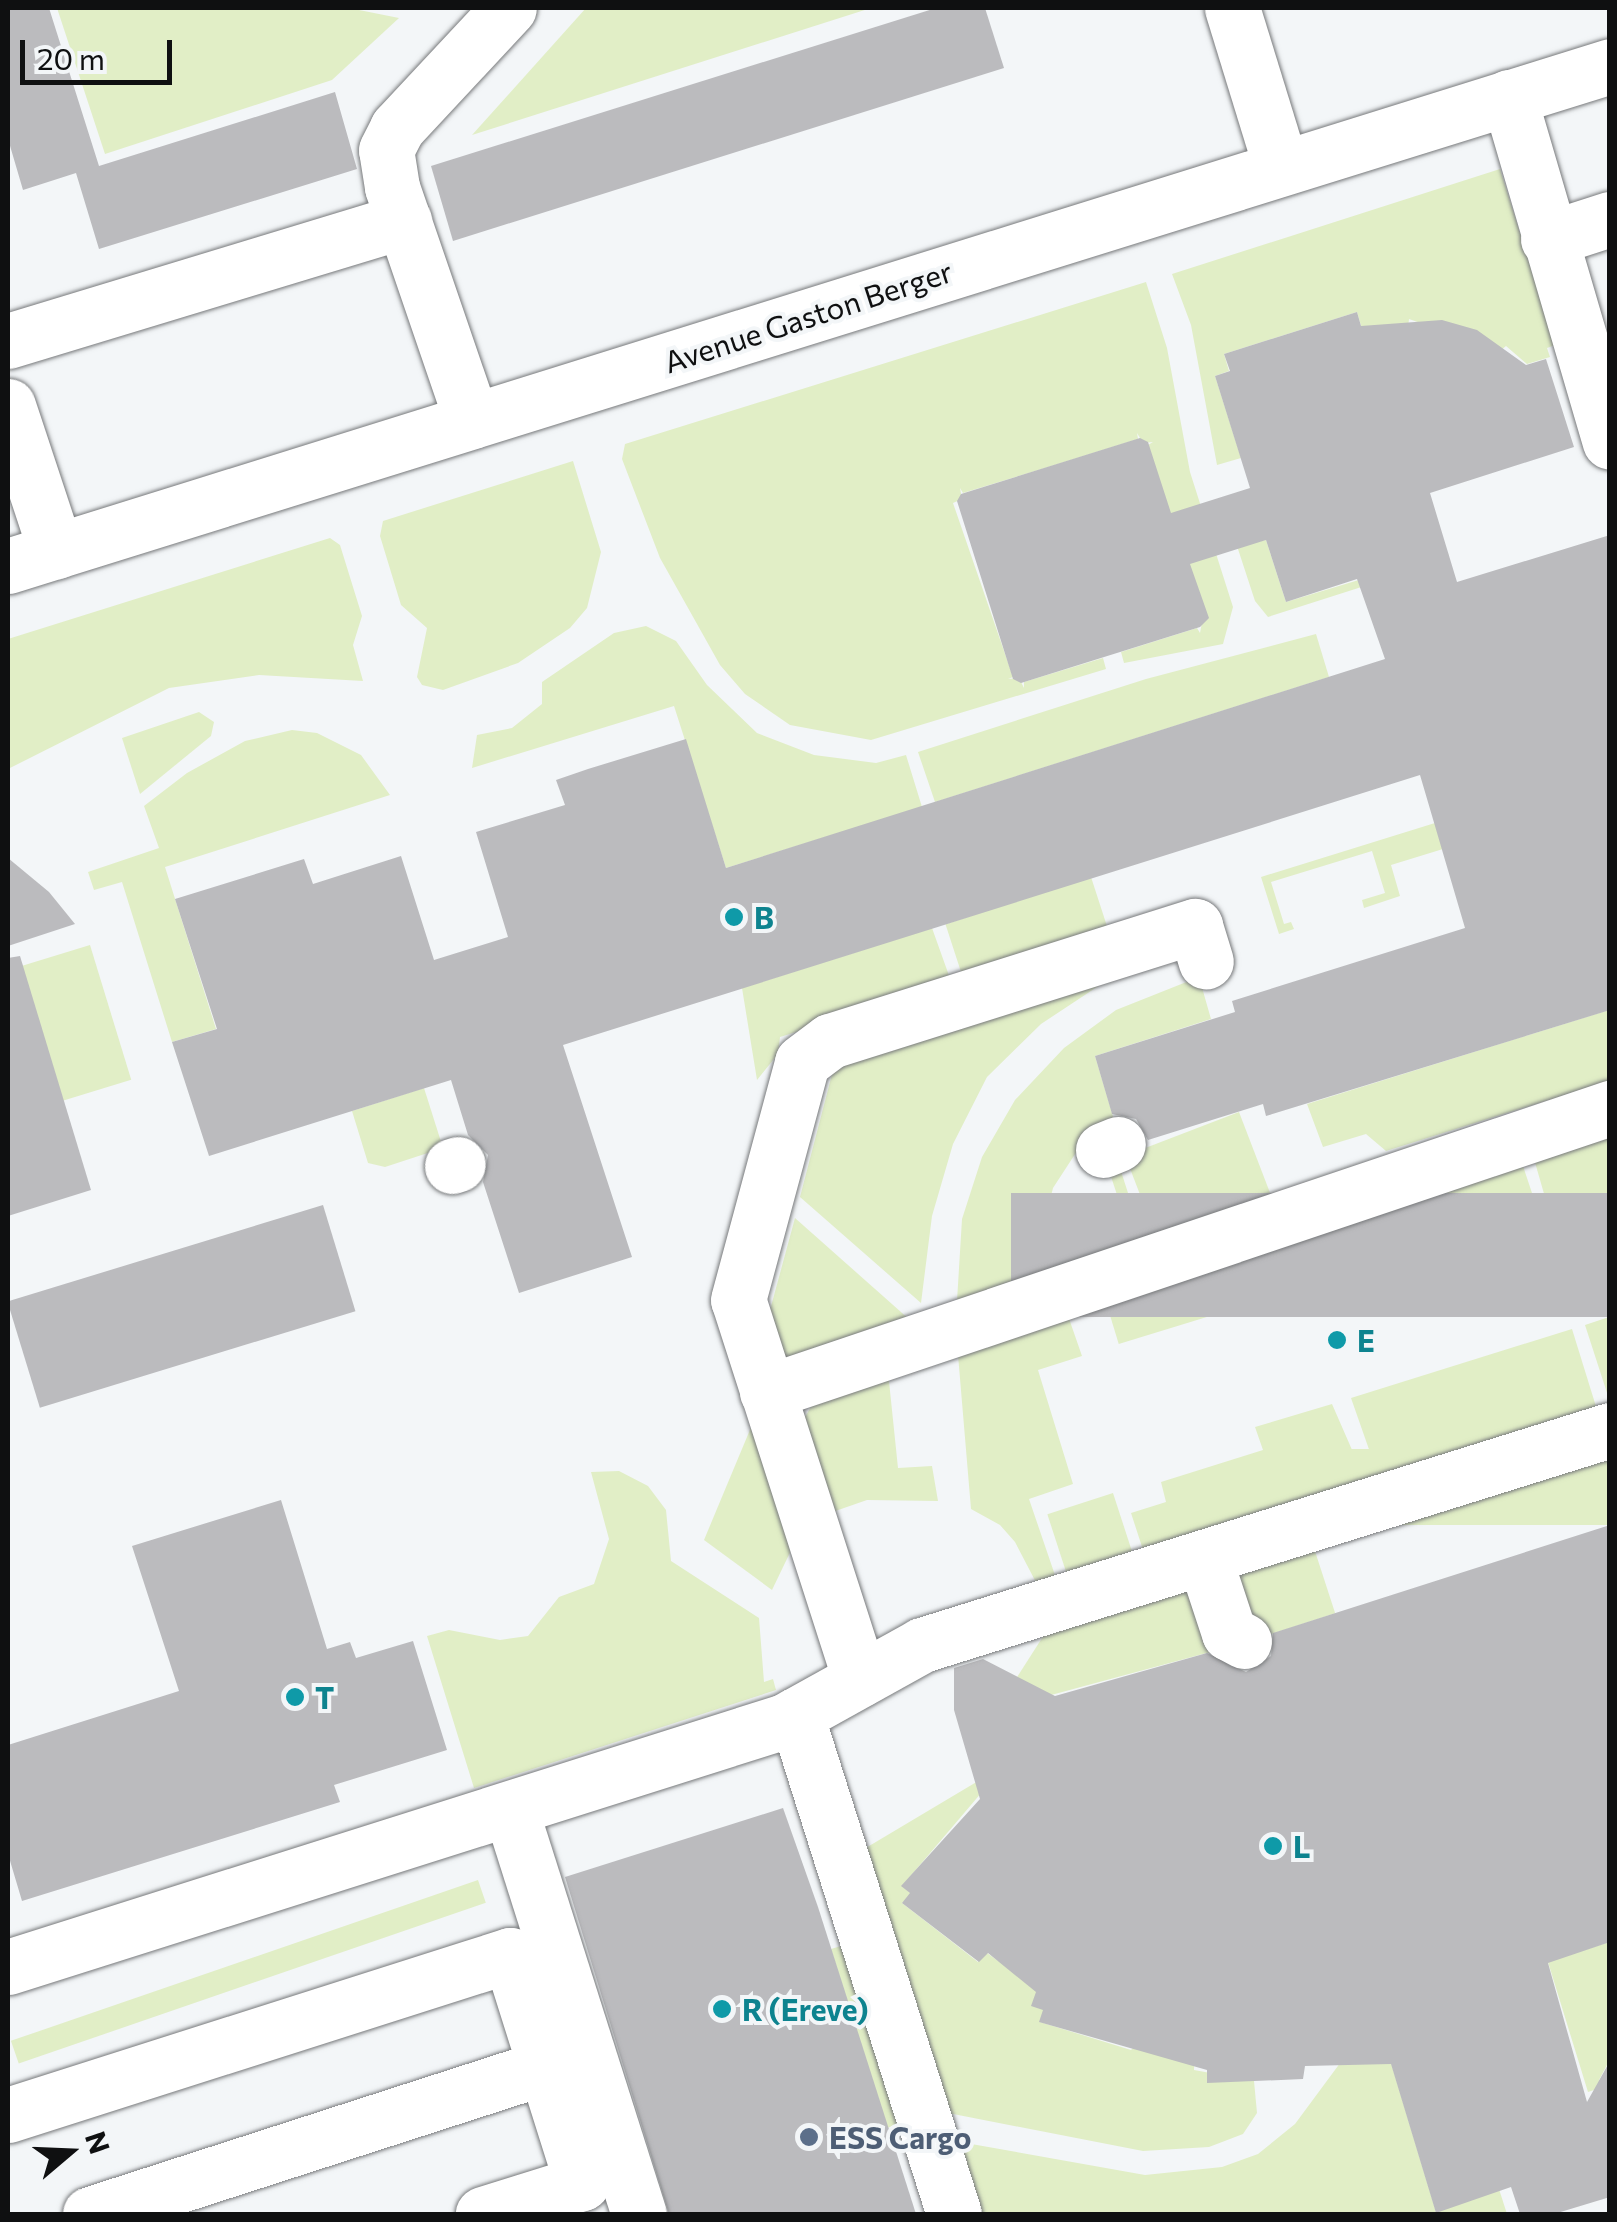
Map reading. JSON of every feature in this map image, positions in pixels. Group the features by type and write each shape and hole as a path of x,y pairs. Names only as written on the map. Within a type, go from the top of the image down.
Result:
{"street":[{"path":"472,422 392,187 386,150 508,8"},
{"path":"1232,8 1280,164"},
{"name":"Avenue Gaston Berger","path":"32,559 1280,164 1610,66"},
{"path":"1509,98 1610,442"},
{"path":"1548,239 1610,219"},
{"path":"8,342 404,220"},
{"path":"8,406 32,559"},
{"path":"860,1680 738,1300 802,1062 830,1041 1196,926 1206,961"},
{"path":"767,1392 1610,1108"},
{"path":"8,1967 511,1811 796,1714 922,1645 1610,1430"},
{"path":"1204,1556 1233,1640"},
{"path":"796,1714 954,2214"},
{"path":"511,1811 639,2214"},
{"path":"8,2115 510,1956 582,2183 482,2214"},
{"path":"90,2214 545,2067"}],"green space":[{"path":"57,8 349,8 399,18 332,80 105,154"},
{"path":"586,8 871,8 472,135"},
{"path":"1500,169 1555,345 1547,348 1550,357 1527,364 1506,346 1500,351 1409,319 1408,328 1362,329 1357,312 1224,354 1229,371 1215,376 1241,458 1217,465 1191,325 1172,274"},
{"path":"1146,282 1167,348 1190,472 1233,607 1223,644 1124,663 1121,652 1197,628 1200,633 1203,617 1148,445 1153,442 1143,443 1137,433 1138,439 1045,468 963,493 960,488 962,499 953,503 1013,677 1008,679 1019,678 1024,688 1024,682 1103,658 1106,669 871,740 790,725 745,694 720,665 660,558 622,459 625,444"},
{"path":"573,461 601,552 587,608 570,628 518,663 443,690 422,685 417,677 427,628 401,605 380,536 383,521"},
{"path":"330,538 340,545 362,616 353,645 363,681 259,675 169,688 8,769 8,639"},
{"path":"1266,540 1286,602 1448,553 1449,559 1268,617 1255,601 1237,546"},
{"path":"646,626 676,641 707,685 757,733 814,755 876,763 906,755 922,807 726,868 674,706 472,768 477,735 512,728 542,704 542,682 614,633"},
{"path":"1316,634 1329,677 935,802 918,752 1146,679"},
{"path":"199,712 214,722 211,736 140,794 122,738"},
{"path":"292,730 317,733 361,755 390,795 165,867 216,1029 172,1042 122,882 94,890 88,872 159,848 144,806 187,773 245,741"},
{"path":"1435,823 1443,849 1391,865 1400,896 1364,908 1362,900 1385,893 1372,851 1271,882 1284,924 1291,922 1294,929 1279,934 1261,877"},
{"path":"1091,877 1110,934 964,981 945,924"},
{"path":"932,928 952,984 780,1037 778,1054 757,1080 742,988"},
{"path":"90,945 131,1080 60,1102 18,967"},
{"path":"1199,977 1211,1019 1095,1056 1120,1140 1112,1143 1144,1243 957,1301 962,1219 982,1157 1015,1100 1064,1048 1116,1010","holes":["1094,1125 1124,1216 1039,1243 1053,1188"]},
{"path":"1100,985 1041,1024 987,1077 953,1144 932,1216 921,1303 800,1197 836,1059"},
{"path":"1609,1010 1609,1081 1386,1151 1366,1134 1323,1147 1307,1104"},
{"path":"424,1088 443,1148 385,1167 368,1163 352,1111"},
{"path":"1239,1112 1273,1202 1160,1245 1125,1156"},
{"path":"1609,1136 1609,1193 1549,1211 1534,1159"},
{"path":"1522,1163 1539,1214 1510,1223 1489,1218 1424,1238 1398,1224 1391,1204"},
{"path":"1381,1207 1399,1242 1433,1247 1321,1282 1304,1231"},
{"path":"795,1218 919,1328 776,1375 763,1336"},
{"path":"1284,1238 1299,1289 1119,1344 1103,1293"},
{"path":"1065,1307 1082,1356 1038,1370 1073,1484 1029,1499 1058,1584 1040,1590 1015,1542 1000,1525 971,1509 957,1343"},
{"path":"1610,1317 1609,1399 1585,1325"},
{"path":"1572,1329 1598,1413 1391,1473 1372,1458 1351,1398"},
{"path":"887,1362 898,1468 932,1466 938,1501 867,1500 821,1516 795,1434 825,1383"},
{"path":"1332,1404 1356,1459 1347,1489 1145,1556 1131,1513 1166,1502 1161,1482 1263,1450 1255,1427"},
{"path":"757,1413 797,1538 772,1590 704,1540"},
{"path":"1313,1449 1609,1449 1609,1525 1313,1525"},
{"path":"619,1471 648,1486 666,1510 671,1561 759,1618 764,1682 773,1679 776,1690 474,1788 427,1636 449,1630 500,1640 528,1636 559,1597 594,1584 609,1539 591,1472"},
{"path":"1113,1493 1134,1559 1069,1580 1047,1514"},
{"path":"1312,1542 1335,1613 1254,1640 1231,1568"},
{"path":"1192,1579 1214,1651 996,1710 1051,1624"},
{"path":"1005,1765 902,1886 913,1895 902,1903 978,1962 983,1950 998,1961 1042,1896 1046,2011 1040,2022 1131,2050 1197,1986 1194,2070 1254,2081 1257,2113 1243,2134 1209,2147 1143,2151 943,2112 854,1855"},
{"path":"478,1880 486,1903 19,2064 11,2041"},
{"path":"1609,1942 1609,2061 1599,2080 1609,2085 1588,2092 1548,1962"},
{"path":"851,1943 899,2124 887,2128 831,1949"},
{"path":"1349,2051 1389,2056 1436,2212 1499,2189 1507,2214 968,2214 952,2148 960,2142 1145,2175 1222,2167 1258,2154 1295,2124"}],"building":[{"path":"8,8 49,8 99,166 335,92 357,169 99,249 76,173 23,190 8,139"},
{"path":"936,8 985,8 1004,68 453,241 431,166"},
{"name":"B","path":"1357,312 1361,326 1442,320 1477,330 1526,365 1546,359 1574,447 1430,493 1457,582 1610,535 1610,1010 1266,1116 1263,1104 1148,1140 1136,1119 1112,1114 1095,1056 1235,1012 1232,1001 1465,928 1420,775 563,1045 632,1257 519,1293 483,1182 488,1155 468,1135 451,1080 209,1156 172,1042 217,1029 175,899 304,859 313,884 401,856 434,960 508,937 476,832 565,805 556,780 588,769 686,739 726,868 1385,659 1357,579 1286,602 1266,540 1190,564 1209,618 1200,627 1021,683 1013,679 957,501 961,494 1140,438 1148,442 1171,513 1250,488 1215,376 1230,371 1224,354"},
{"path":"8,858 49,892 75,924 8,946"},
{"path":"20,956 91,1190 8,1216 8,958"},
{"path":"1011,1193 1610,1193 1610,1317 1011,1317"},
{"path":"323,1205 355,1311 40,1408 8,1301"},
{"name":"T","path":"281,1500 327,1649 350,1642 356,1658 413,1641 447,1750 334,1785 340,1802 22,1901 8,1854 8,1745 179,1691 132,1546"},
{"name":"L","path":"1610,1525 1610,1942 1548,1963 1587,2102 1610,2061 1610,2197 1554,2214 1520,2214 1511,2187 1436,2213 1391,2064 1305,2066 1303,2079 1207,2083 1207,2070 1039,2022 1043,2010 1031,2006 1036,1992 988,1953 979,1962 902,1903 910,1893 901,1886 980,1799 954,1710 954,1668 983,1659 1055,1696 1207,1653 1246,1672 1271,1656 1273,1633"},
{"name":"R (Ereve)","path":"783,1808 916,2214 669,2214 565,1877"}],"place":[{"name":"B","path":"734,917"},
{"name":"E","path":"1337,1340"},
{"name":"T","path":"295,1697"},
{"name":"L","path":"1273,1846"},
{"name":"R (Ereve)","path":"722,2009"},
{"name":"ESS Cargo","path":"809,2137"}]}
